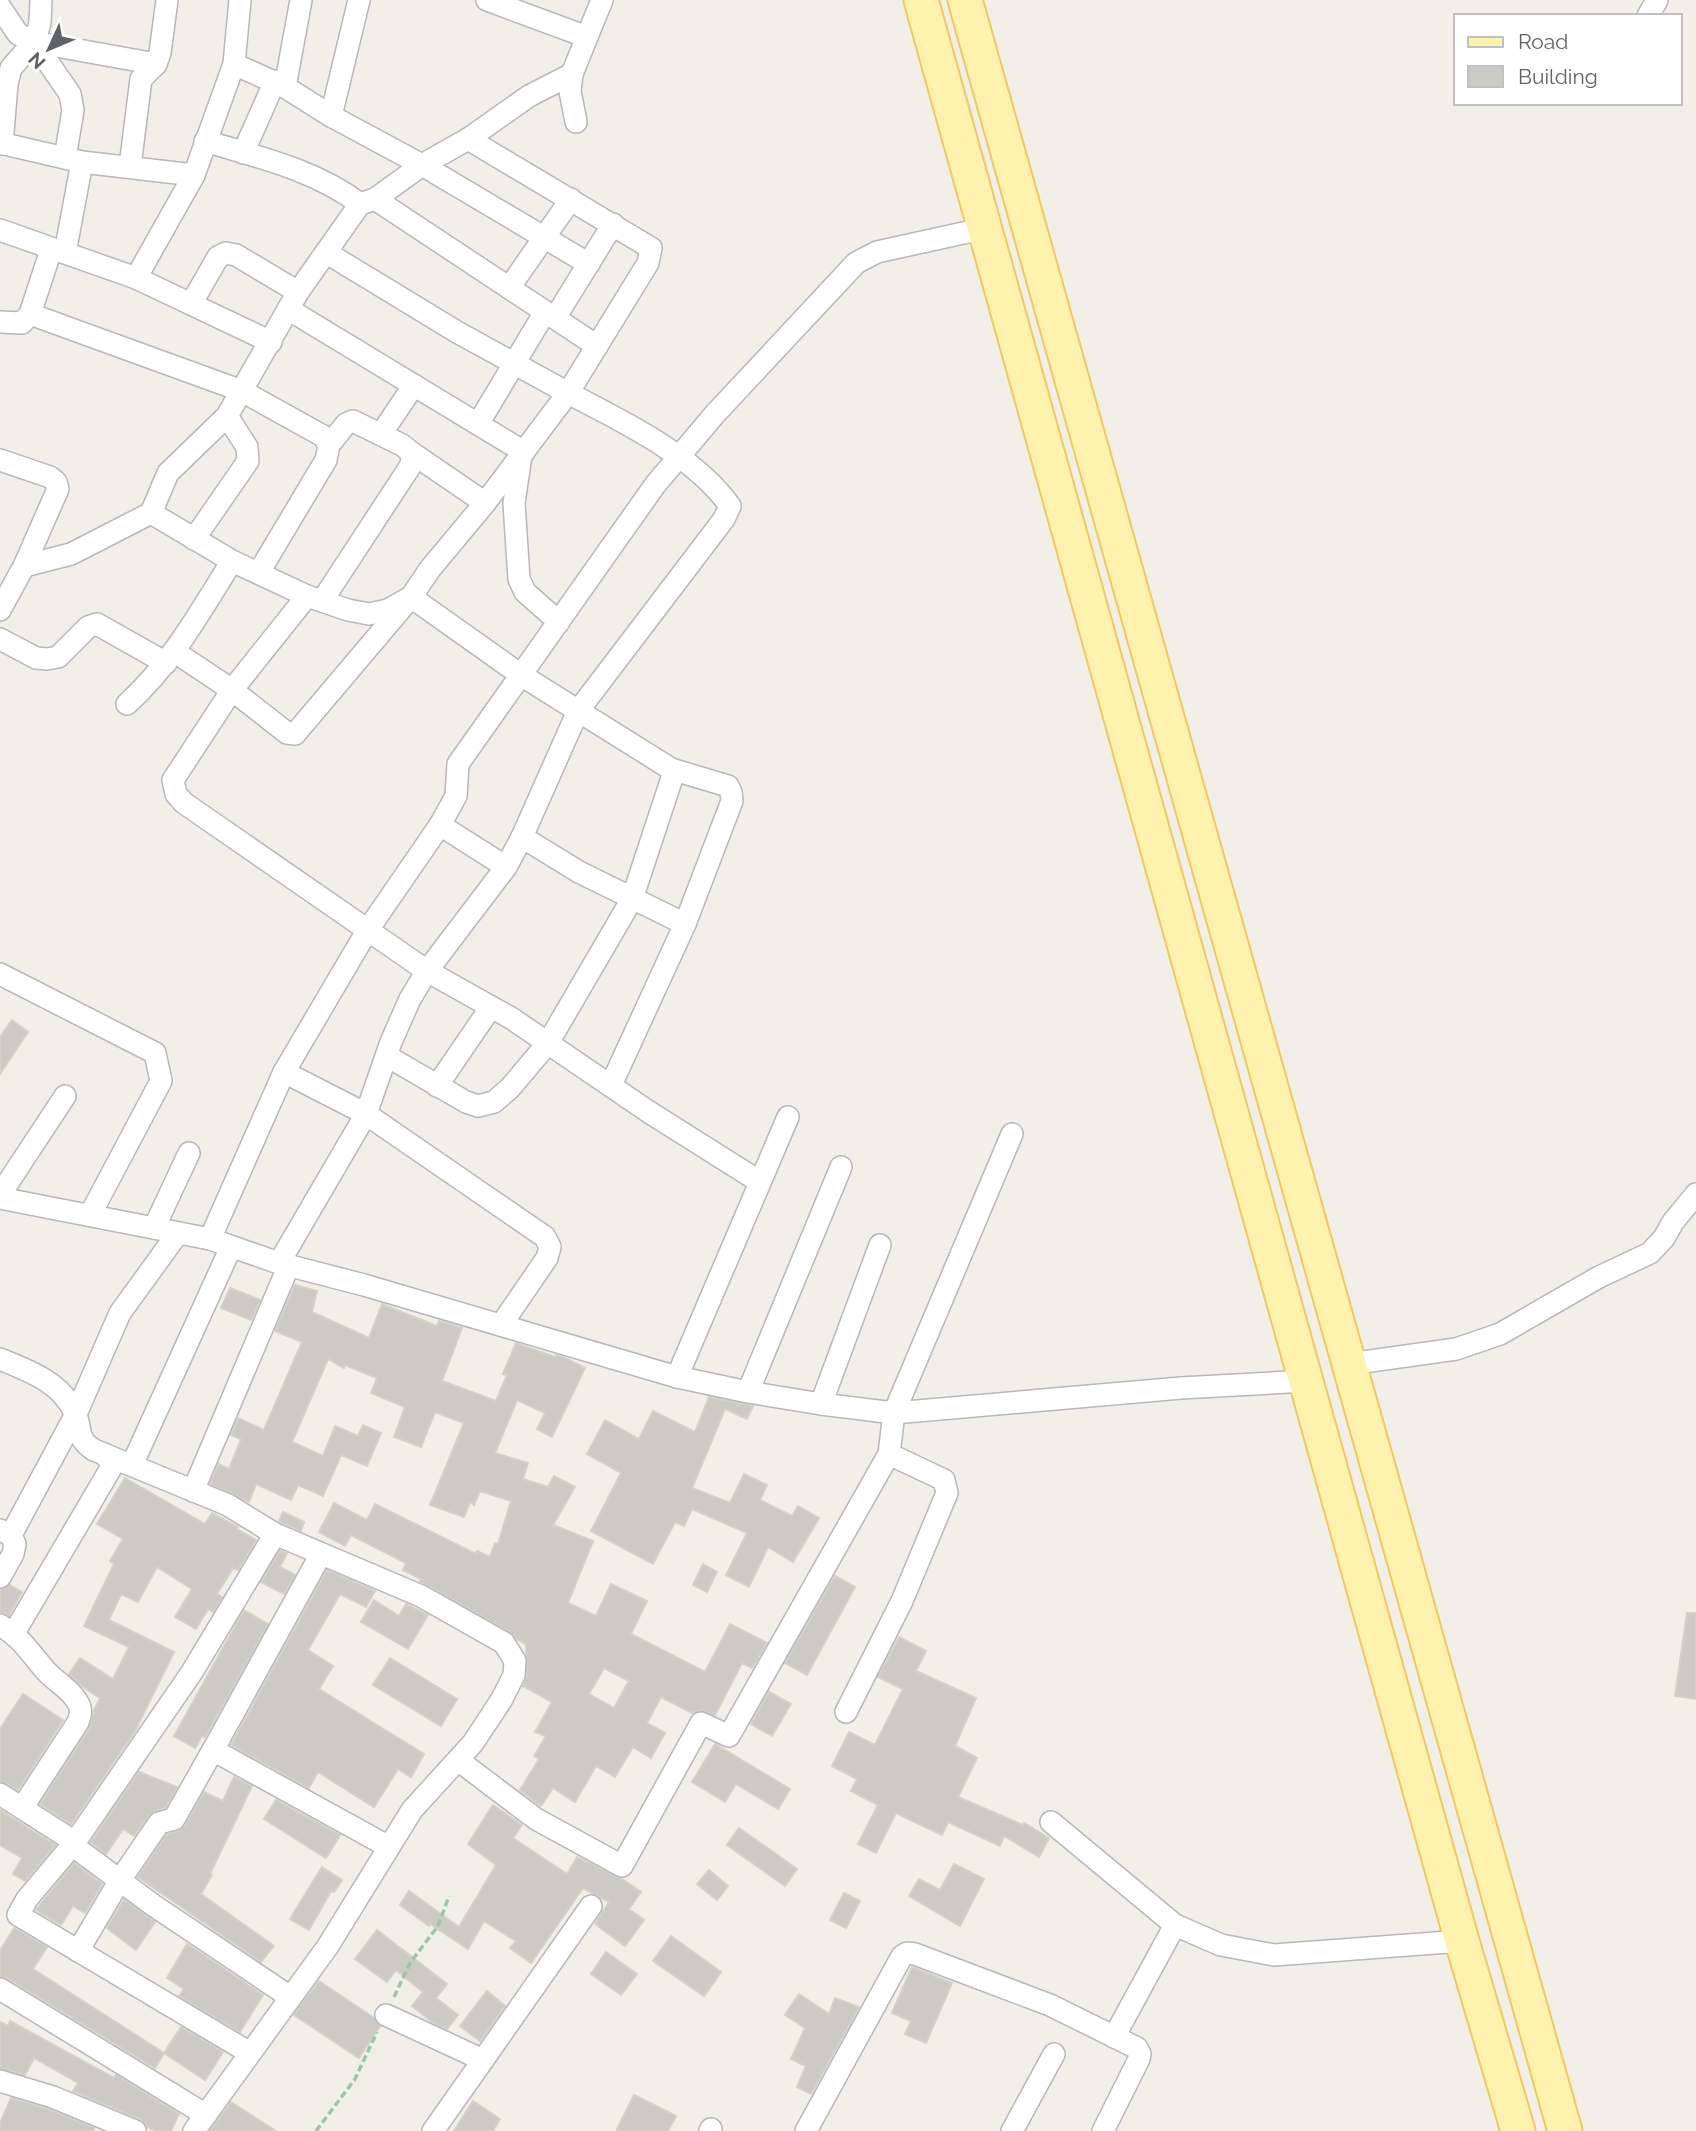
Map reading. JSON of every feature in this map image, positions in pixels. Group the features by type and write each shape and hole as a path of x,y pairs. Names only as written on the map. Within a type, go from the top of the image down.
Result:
{"main road":[{"path":"921,0 1462,1941 1518,2131"},
{"path":"965,0 1565,2131"},
{"path":"943,84 985,72"}],"street":[{"path":"41,0 40,23 34,42 5,67 7,84 1,143 73,160 194,176"},
{"path":"130,166 141,79 156,64 160,53 167,0"},
{"path":"136,278 194,176 234,64 240,0"},
{"path":"243,153 280,84 301,0"},
{"path":"331,116 359,0"},
{"path":"487,0 587,37"},
{"path":"576,121 570,91 572,74 602,0"},
{"path":"0,7 18,34 34,42 156,64"},
{"path":"0,322 22,323 30,314 58,251 73,160 73,110 70,94 34,42"},
{"path":"234,64 280,84 589,264"},
{"path":"24,566 71,554 151,513 168,473 227,416 293,300 340,230 368,201 422,165 468,139 529,96 572,74"},
{"path":"0,639 36,658 47,659 58,657 88,627 97,624 232,691 287,733 295,734 303,727 411,597 568,393 648,263 650,248 468,139"},
{"path":"205,141 338,187 368,201 597,346"},
{"path":"509,288 571,199"},
{"path":"478,424 513,365 589,264 613,224"},
{"path":"210,1239 284,1072 367,931 440,825 456,796 458,764 655,485 715,414 856,263 877,251 986,228"},
{"path":"0,230 136,278 271,342"},
{"path":"191,304 218,257 226,253 236,255 293,300 414,386 523,453"},
{"path":"193,1492 284,1264 366,1114 410,999 427,971 506,867 578,711 724,519 730,506 723,495 679,456 606,412 513,365 327,253"},
{"path":"30,314 242,391 323,436 330,445"},
{"path":"381,435 414,386"},
{"path":"194,539 248,461 247,447 227,416"},
{"path":"259,572 326,460 330,445 346,424 354,421 402,445 485,503"},
{"path":"412,453 411,465 315,598 232,691 173,780 176,794 184,803 427,971 548,1043 649,1112 760,1182"},
{"path":"523,453 514,503 519,579 525,592 559,622"},
{"path":"0,460 50,477 56,482 58,489 24,566 0,610"},
{"path":"151,513 232,561 348,610 369,614 388,610 411,597"},
{"path":"127,704 150,683 170,658 232,561"},
{"path":"411,597 521,675 671,769 728,786 731,792 732,802 685,923 611,1085"},
{"path":"387,1056 466,1102 478,1106 494,1102 510,1088 548,1043 632,899 673,775 671,769"},
{"path":"440,825 506,867"},
{"path":"522,837 579,873 685,923"},
{"path":"0,974 155,1053 161,1081 90,1215"},
{"path":"437,1086 491,1007"},
{"path":"284,1072 366,1114 545,1237 550,1247 547,1258 501,1325"},
{"path":"90,1215 167,1074"},
{"path":"65,1096 0,1197 210,1239 284,1264 677,1377 748,1392 894,1413 1181,1388 1306,1381"},
{"path":"677,1377 788,1117"},
{"path":"458,1760 536,1819 622,1866 701,1723 729,1736 889,1454 894,1413 1012,1134"},
{"path":"154,1228 189,1153"},
{"path":"748,1392 841,1167"},
{"path":"1349,1364 1456,1349 1500,1334 1599,1277 1650,1252 1664,1238 1673,1222 1696,1194"},
{"path":"0,1577 13,1554 15,1544 5,1533 76,1414 120,1313 178,1233"},
{"path":"821,1404 880,1245"},
{"path":"132,1465 231,1247"},
{"path":"0,1359 27,1370 61,1390 76,1414 80,1437 85,1444 228,1505 275,1534 421,1596 503,1643 515,1661 514,1675 502,1699 473,1743 411,1810 328,1946 200,2123 0,1989"},
{"path":"22,1808 78,1722 81,1710 76,1700 46,1670 29,1648 7,1629 111,1468 110,1460 104,1454"},
{"path":"846,1712 902,1601 947,1493 944,1480 889,1454"},
{"path":"250,2053 18,1915 27,1899 73,1844 192,1672 275,1534"},
{"path":"78,1951 120,1880 159,1823 174,1819 321,1554"},
{"path":"213,1750 389,1847"},
{"path":"0,1794 289,1997"},
{"path":"1051,1822 1175,1926 1222,1944 1274,1955 1462,1941"},
{"path":"433,2131 591,1906"},
{"path":"1114,2037 1175,1926"},
{"path":"806,2131 902,1956 907,1953 1050,2005 1137,2048 1140,2054 1103,2131"},
{"path":"386,2015 483,2060"},
{"path":"1012,2131 1054,2054"},
{"path":"0,2081 53,2097 135,2131"}],"building":[{"path":"12,1020 28,1032 0,1074 0,1037"},
{"path":"295,1285 317,1291 312,1312 369,1338 382,1304 437,1326 439,1321 462,1328 442,1381 496,1401 507,1375 503,1374 516,1343 565,1358 585,1368 552,1437 537,1429 545,1413 517,1400 495,1453 528,1463 523,1479 548,1487 554,1476 575,1487 553,1525 593,1541 568,1603 596,1616 611,1584 647,1601 631,1634 705,1672 730,1624 767,1643 752,1668 742,1663 715,1715 701,1710 692,1713 661,1697 647,1723 665,1733 651,1758 633,1747 615,1777 596,1766 575,1802 553,1788 541,1806 520,1790 539,1759 534,1756 546,1736 535,1732 552,1702 523,1686 527,1676 526,1644 403,1570 406,1563 351,1535 345,1546 319,1532 334,1503 367,1520 375,1504 476,1554 477,1551 490,1557 495,1543 498,1544 511,1501 480,1491 474,1505 470,1502 464,1517 430,1505 464,1423 435,1412 421,1447 394,1437 405,1407 371,1393 377,1378 345,1365 344,1368 328,1359 292,1442 323,1456 335,1426 358,1436 363,1425 381,1433 367,1466 341,1455 323,1496 298,1485 291,1500 256,1484 249,1502 210,1484 219,1464 229,1469 241,1439 231,1435 238,1418 264,1430 302,1342 275,1331","holes":["604,1668 629,1681 614,1708 589,1694"]},
{"path":"230,1288 260,1300 251,1320 221,1308"},
{"path":"709,1397 753,1406 747,1419 725,1409 692,1488 730,1503 744,1474 767,1485 760,1500 792,1516 798,1506 819,1518 793,1562 768,1547 749,1587 726,1575 747,1533 692,1509 684,1526 675,1522 653,1564 591,1531 621,1473 587,1454 605,1420 639,1439 653,1411 695,1432"},
{"path":"125,1478 205,1524 212,1513 256,1540 238,1570 233,1568 217,1594 222,1597 213,1612 208,1609 196,1629 175,1617 192,1589 157,1567 138,1602 121,1594 109,1620 174,1652 135,1731 71,1824 40,1804 89,1729 100,1698 69,1674 80,1658 113,1679 129,1647 84,1626 114,1564 110,1561 123,1539 97,1524"},
{"path":"283,1512 304,1522 301,1531 279,1521"},
{"path":"280,1551 287,1553 280,1567 295,1575 284,1594 261,1582"},
{"path":"703,1564 717,1572 707,1592 693,1585"},
{"path":"327,1570 375,1591 366,1607 340,1594 308,1650 333,1666 319,1689 424,1754 411,1777 398,1769 374,1807 318,1772 309,1788 231,1745"},
{"path":"835,1576 855,1587 807,1675 785,1663"},
{"path":"10,1585 22,1592 9,1615 0,1612 0,1590"},
{"path":"374,1600 399,1616 406,1604 428,1615 408,1649 361,1622"},
{"path":"244,1610 268,1624 205,1737 202,1736 195,1748 174,1736"},
{"path":"1687,1613 1696,1613 1696,1699 1675,1696"},
{"path":"899,1637 926,1651 916,1671 976,1698 955,1746 977,1758 958,1797 1023,1825 1024,1823 1049,1838 1039,1857 1004,1836 1000,1846 948,1822 942,1835 896,1813 876,1853 858,1844 878,1805 851,1791 857,1779 832,1766 849,1732 875,1745 903,1689 878,1677"},
{"path":"390,1658 457,1699 441,1726 373,1685"},
{"path":"769,1692 791,1704 772,1736 751,1724"},
{"path":"23,1694 63,1720 18,1790 0,1781 0,1729"},
{"path":"715,1744 790,1789 778,1809 736,1784 725,1802 692,1782"},
{"path":"139,1772 177,1787 165,1808 149,1815 134,1836 123,1829 106,1854 91,1842"},
{"path":"234,1777 252,1786 201,1894 274,1946 261,1962 138,1877 167,1834 185,1826 204,1792 223,1801"},
{"path":"276,1800 340,1835 326,1858 264,1819"},
{"path":"493,1805 522,1825 513,1838 567,1874 577,1857 622,1879 641,1892 629,1909 644,1920 625,1946 595,1924 609,1902 583,1888 531,1963 510,1948 516,1941 484,1921 468,1949 400,1905 409,1891 459,1927 496,1865 468,1844"},
{"path":"0,1810 55,1845 25,1881 13,1874 22,1858 0,1845"},
{"path":"739,1828 797,1869 785,1886 727,1845"},
{"path":"74,1863 102,1884 85,1913 73,1906 61,1925 36,1910"},
{"path":"954,1864 984,1879 960,1926 909,1896 919,1879 940,1890"},
{"path":"322,1867 342,1880 334,1892 331,1891 309,1930 290,1919"},
{"path":"709,1870 728,1886 717,1900 697,1884"},
{"path":"844,1893 860,1901 846,1928 830,1920"},
{"path":"124,1900 155,1922 136,1950 107,1928"},
{"path":"14,1928 47,1947 33,1969 164,2053 155,2068 0,1976 0,1951"},
{"path":"377,1930 447,1984 436,1998 458,2015 447,2029 432,2022 412,2006 423,1992 396,1970 387,1982 355,1959"},
{"path":"671,1936 721,1972 704,1996 653,1961"},
{"path":"187,1944 263,1995 240,2032 179,1996 184,1989 167,1978"},
{"path":"606,1952 637,1974 621,1995 591,1974"},
{"path":"912,1967 952,1983 926,2043 905,2034 911,2021 892,2013"},
{"path":"319,1981 374,2018 380,2026 359,2058 294,2015"},
{"path":"487,1991 505,2006 480,2041 460,2026"},
{"path":"799,1994 829,2014 835,1998 859,2007 811,2094 797,2087 806,2066 791,2059 805,2028 785,2015"},
{"path":"10,2021 114,2078 116,2075 179,2114 171,2131 156,2131 147,2127 140,2119 73,2091 78,2083 34,2058 25,2075 0,2068 0,2022 8,2026"},
{"path":"181,2027 223,2052 205,2080 164,2053"},
{"path":"634,2095 676,2116 668,2131 616,2131"},
{"path":"11,2098 51,2110 94,2128 93,2131 0,2131 0,2123"},
{"path":"473,2101 500,2119 493,2131 454,2131"},
{"path":"231,2102 276,2131 210,2131"}]}
